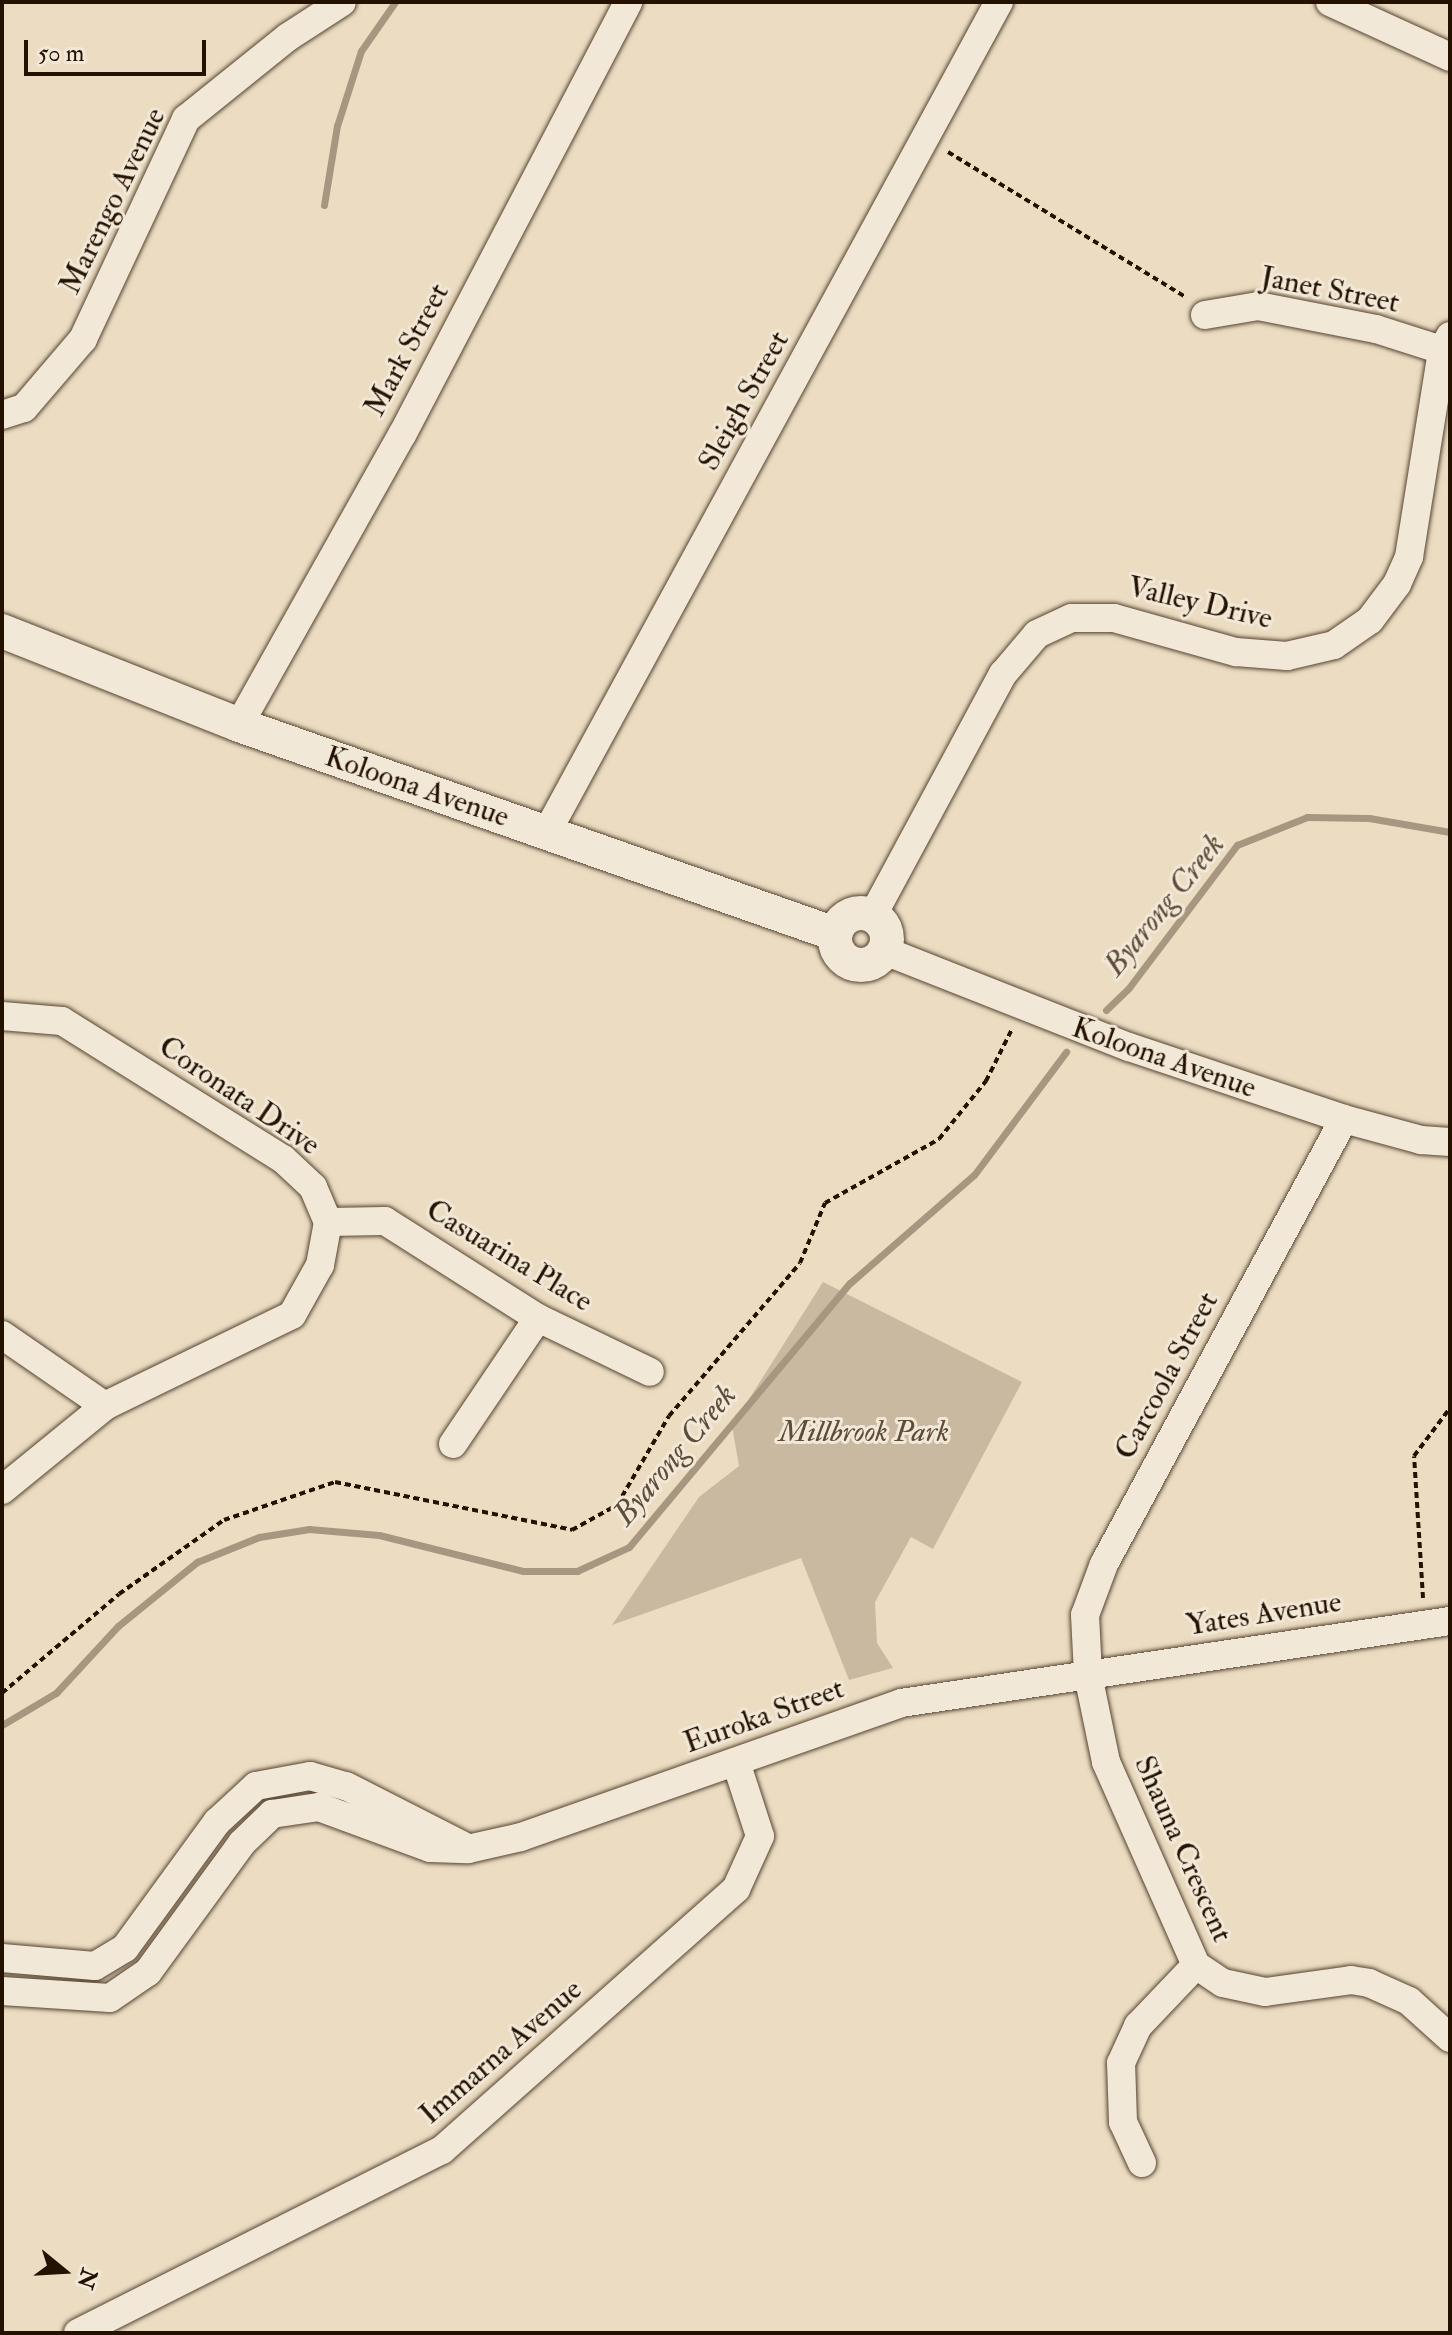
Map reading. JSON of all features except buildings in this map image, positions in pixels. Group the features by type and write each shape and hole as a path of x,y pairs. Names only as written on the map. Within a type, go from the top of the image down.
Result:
{"street":[{"name":"Marengo Avenue","path":"2,415 24,408 83,339 186,119 288,37 342,2"},
{"name":"Mark Street","path":"239,725 402,435 628,2"},
{"name":"Sleigh Street","path":"547,832 999,2"},
{"path":"1330,2 1450,57"},
{"name":"Janet Street","path":"1205,315 1258,306 1446,343"},
{"name":"Valley Drive","path":"873,915 1003,674 1037,634 1072,618 1114,618 1236,652 1287,656 1334,645 1370,620 1391,593 1409,557 1446,343"},
{"name":"Koloona Avenue","path":"2,631 239,725 835,934"},
{"path":"849,915 873,915 887,934 885,951 871,963 855,965 838,952 835,934 849,915"},
{"name":"Koloona Avenue","path":"885,951 1022,1010 1344,1119 1421,1140 1450,1142"},
{"name":"Coronata Drive","path":"2,1016 62,1021 283,1159 313,1187 328,1222"},
{"name":"Carcoola Street","path":"1088,1675 1085,1615 1104,1564 1344,1119"},
{"name":"Casuarina Place","path":"328,1222 385,1221 538,1318 650,1372"},
{"path":"2,1490 105,1406 292,1315 320,1265 328,1222"},
{"path":"453,1444 538,1318"},
{"path":"2,1335 105,1406"},
{"name":"Yates Avenue","path":"1088,1675 1437,1622"},
{"name":"Euroka Street","path":"2,1991 110,1998 148,1972 242,1843 272,1814 319,1807 430,1848 468,1849 521,1837 901,1703 1088,1675"},
{"name":"Shauna Crescent","path":"1088,1675 1106,1762 1196,1965 1223,1983 1265,1992 1351,1980 1369,1983 1409,2001 1450,2038"},
{"name":"Immarna Avenue","path":"78,2333 442,2150 736,1889 760,1836 736,1762"},
{"path":"2,1958 95,1966 125,1948 217,1822 256,1786 310,1776 346,1786 468,1849"},
{"path":"1142,2163 1123,2122 1121,2063 1138,2026 1196,1965"}],"path":[{"path":"925,139 1177,288 1205,315"},
{"path":"2,1693 119,1594 224,1520 335,1482 572,1530 617,1505 669,1416 800,1263 825,1203 939,1139 986,1081 1011,1031"},
{"path":"1437,1622 1414,1456 1450,1408"}],"green space":[{"name":"Millbrook Park","path":"823,1282 1022,1382 933,1549 911,1537 875,1602 877,1643 893,1668 849,1680 801,1558 612,1625 699,1497 739,1466 732,1426"}],"waterway":[{"path":"324,205 337,126 361,51 395,2"},
{"name":"Byarong Creek","path":"1106,1010 1128,989 1237,845 1307,817 1369,818 1450,832"},
{"name":"Byarong Creek","path":"2,1725 56,1693 118,1626 197,1562 259,1537 309,1529 379,1535 523,1571 577,1571 629,1547 850,1283 974,1175 1066,1052"}]}
